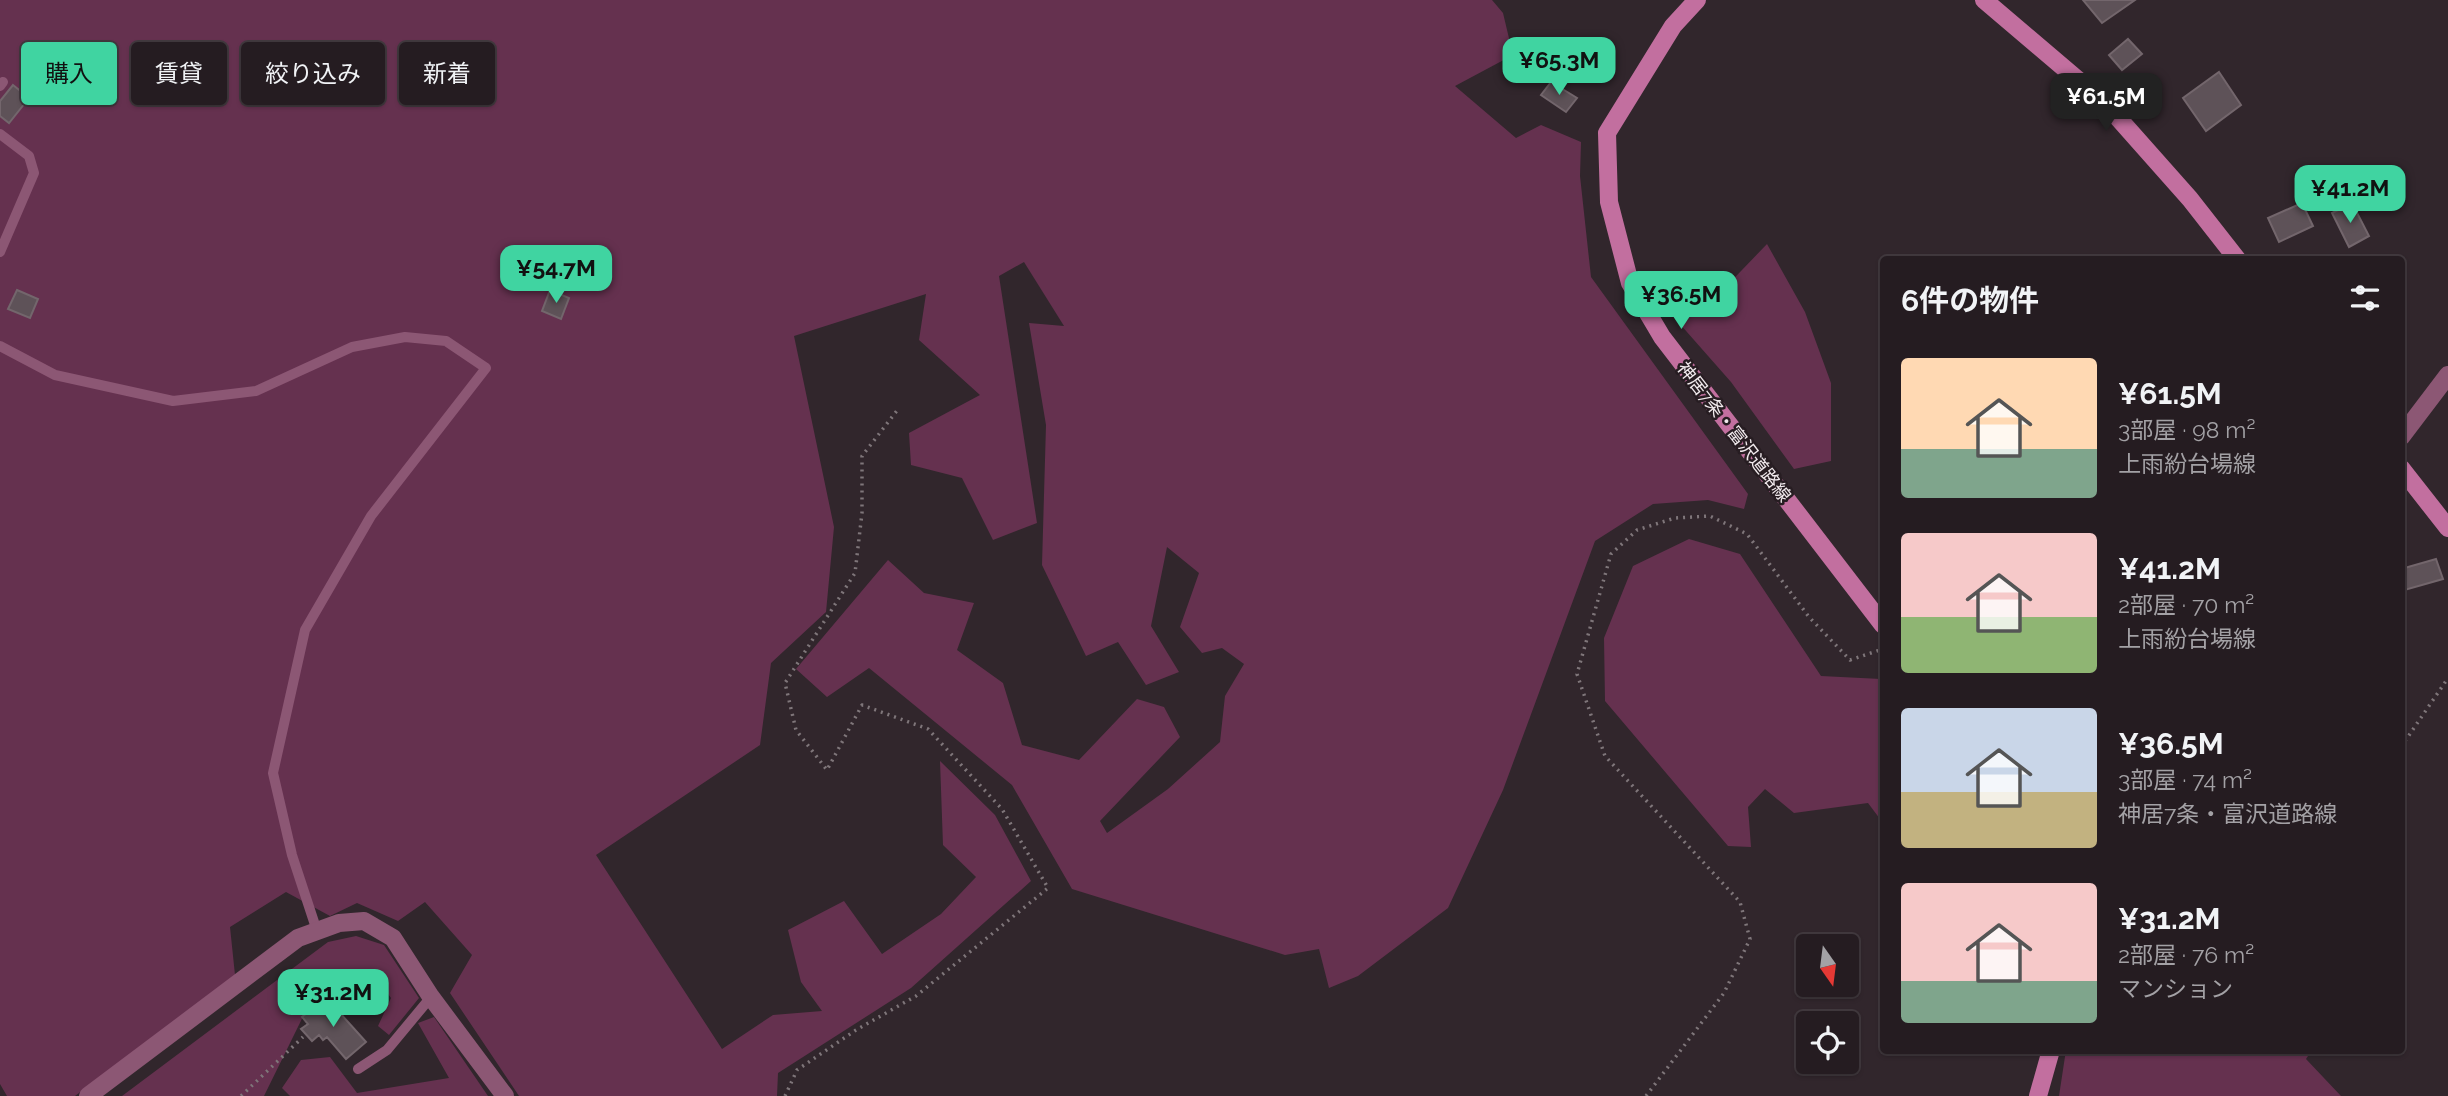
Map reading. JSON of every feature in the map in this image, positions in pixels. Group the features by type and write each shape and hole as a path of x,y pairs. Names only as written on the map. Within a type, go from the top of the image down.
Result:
{"street":[{"name":"神居7条・富沢道路線","path":"1697,0 1673,26 1607,133 1609,202 1630,283 1662,337 1880,621"},
{"path":"1984,0 2104,102 2190,199 2235,256"},
{"path":"2405,432 2448,375"},
{"path":"2405,473 2448,528"},
{"path":"89,1096 298,938 339,923 364,921 393,938 431,997 505,1096"},
{"path":"2038,1096 2049,1054"}],"lane":[{"path":"0,134 29,156 34,173 0,252"},
{"path":"0,346 55,375 173,401 256,391 352,347 405,337 446,341 486,368 371,516 305,630 273,773 292,855 317,931"},
{"path":"358,1069 387,1050 431,997"}],"path":[{"path":"785,1096 797,1070 856,1030 916,996 1048,888 1002,809 928,729 862,705 827,770 796,730 785,683 855,573 862,513 862,456 899,408"},
{"path":"1646,1096 1724,993 1750,939 1740,902 1605,756 1577,674 1611,554 1637,530 1675,519 1710,516 1747,534 1809,617 1850,660 1880,650"},
{"path":"2405,741 2448,678"},
{"path":"241,1096 303,1037"}],"shaded area":[{"path":"0,0 1492,0 1503,13 1513,55 1455,86 1516,138 1541,125 1581,142 1580,176 1591,277 1748,494 1744,509 1708,500 1653,504 1595,541 1503,790 1448,908 1358,976 1329,988 1319,949 1285,955 1072,889 1012,785 869,668 827,697 796,669 888,560 924,593 974,603 957,650 1003,683 1022,745 1079,760 1137,699 1164,707 1180,737 1100,821 1107,833 1168,789 1220,742 1225,696 1244,664 1222,648 1202,653 1180,627 1199,573 1167,547 1151,626 1179,672 1146,685 1118,642 1086,656 1042,565 1046,425 1029,323 1064,326 1024,262 999,276 1037,523 993,540 962,478 911,465 909,433 980,395 919,340 926,294 794,336 834,527 826,612 771,663 760,745 596,855 722,1049 773,1015 822,1011 801,982 788,930 844,901 882,954 941,914 976,877 943,845 940,761 995,815 1031,881 911,988 778,1073 777,1096 519,1096 450,993 472,955 425,902 398,921 357,903 330,916 286,892 230,927 235,975 75,1096 7,1096 0,1084"},
{"path":"1767,244 1805,312 1831,383 1831,461 1794,469 1731,382 1657,298 1716,297"},
{"path":"1689,539 1740,554 1821,676 1880,679 1880,819 1868,803 1794,813 1765,789 1748,807 1751,847 1728,846 1605,701 1604,638 1633,566"},
{"path":"356,936 384,945 419,998 389,1035 378,1026 391,998 374,975 348,993 322,978 264,1096 122,1096 328,942"},
{"path":"434,1017 488,1096 290,1096 282,1088 301,1060 330,1057 357,1093 449,1078 418,1023"},
{"path":"2065,1054 2309,1054 2306,1059 2341,1096 2059,1096"}],"building":[{"path":"2083,0 2135,0 2102,23"},
{"path":"2128,39 2142,54 2122,70 2109,55"},
{"path":"2219,72 2241,105 2206,131 2183,98"},
{"path":"1551,82 1577,98 1566,112 1541,95"},
{"path":"13,85 21,92 21,105 23,105 9,123 0,116 0,101"},
{"path":"2302,203 2313,226 2279,242 2268,218"},
{"path":"2352,203 2369,236 2349,247 2332,213"},
{"path":"17,290 38,299 30,318 8,309"},
{"path":"550,290 569,298 561,319 542,311"},
{"path":"2436,559 2443,579 2405,590 2405,568"},
{"path":"321,1002 325,1008 331,1003 366,1042 346,1059 327,1037 323,1040 319,1035 312,1041 301,1029 308,1024 302,1017"}]}
